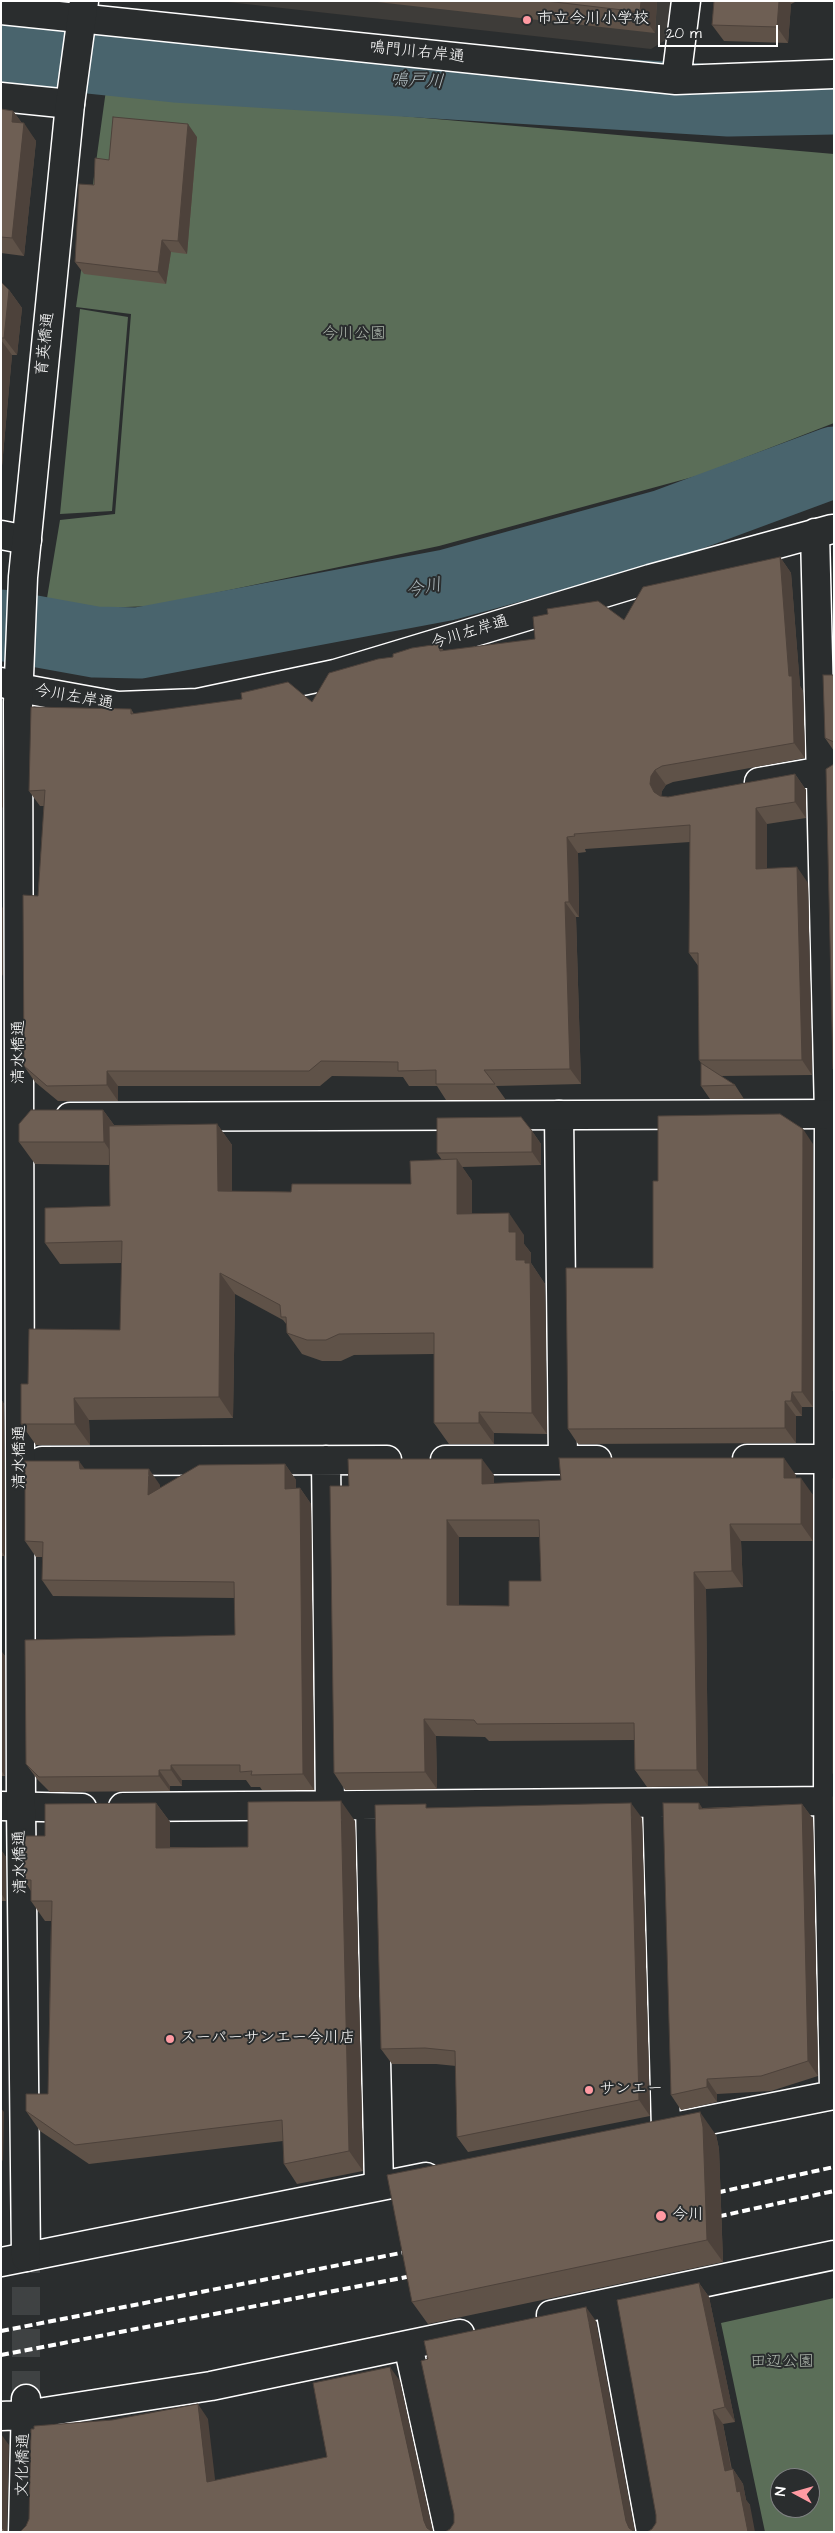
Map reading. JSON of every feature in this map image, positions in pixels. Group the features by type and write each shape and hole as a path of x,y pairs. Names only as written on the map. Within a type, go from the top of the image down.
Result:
{"street":[{"path":"676,80 686,1"},
{"name":"鳴門川右岸通","path":"1,10 676,80 834,74"},
{"name":"育英橋通","path":"20,658 22,607 14,537 82,19"},
{"path":"1,97 72,93"},
{"path":"825,531 831,1114 831,1801 834,2090"},
{"name":"今川左岸通","path":"10,685 118,706 198,703 335,674 650,579 825,531"},
{"name":"清水橋通","path":"14,2260 11,1807 20,1461 11,1117 10,685 20,658"},
{"path":"734,786 827,769"},
{"path":"11,1117 831,1114"},
{"path":"559,1115 563,1460"},
{"path":"720,1459 831,1459"},
{"path":"326,1460 330,1805"},
{"path":"20,1461 622,1460"},
{"path":"11,1807 831,1801"},
{"path":"657,1803 666,2129"},
{"path":"370,1805 379,2186"},
{"path":"638,2135 834,2095"},
{"path":"14,2260 454,2172"},
{"path":"523,2321 834,2255"},
{"path":"610,2303 651,2532"},
{"path":"17,2410 211,2386 484,2329"},
{"path":"408,2345 449,2532"},
{"name":"文化橋通","path":"17,2410 23,2532"}],"shaded area":[{"name":"市立今川小学校","path":"219,1 673,1 669,38 651,49"}],"green space":[{"name":"今川公園","path":"106,90 834,154 834,423 700,475 439,546 153,606 45,610 60,520 115,514 131,314 76,307"},
{"path":"80,309 128,317 112,511 60,514"},
{"name":"田辺公園","path":"834,2298 834,2532 765,2532 721,2323"}],"building":[{"path":"546,1 641,1 640,12"},
{"path":"714,1 779,1 777,27 712,25"},
{"path":"1,109 13,111 12,122 24,123 12,238 1,237"},
{"path":"113,117 188,124 178,241 162,240 158,272 75,262 79,184 94,185 95,158 109,160"},
{"path":"1,282 9,290 4,338 1,338"},
{"path":"780,557 789,676 792,676 794,743 662,766 655,770 651,776 650,784 654,792 660,796 668,797 795,774 795,802 756,808 756,869 797,867 802,1060 699,1060 698,953 689,953 690,825 574,834 575,836 567,837 569,902 565,902 570,1069 484,1070 495,1084 436,1084 436,1070 398,1071 398,1062 321,1061 309,1071 107,1071 107,1085 47,1086 24,1066 23,895 38,896 45,790 29,791 31,707 131,709 131,714 242,699 241,693 288,682 312,702 329,673 378,659 393,657 393,654 412,648 439,644 440,651 535,639 533,617 548,614 547,609 598,601 624,620 643,587"},
{"path":"823,675 834,675 834,742 825,738"},
{"path":"834,764 834,1070 826,769"},
{"path":"701,1063 735,1085 701,1086"},
{"path":"31,1110 103,1110 104,1142 19,1142 19,1124"},
{"path":"780,1114 803,1129 802,1392 792,1392 791,1401 785,1401 785,1428 568,1429 566,1268 653,1268 653,1181 658,1181 658,1116"},
{"path":"521,1117 532,1131 532,1152 437,1153 437,1118"},
{"path":"217,1124 218,1191 291,1192 292,1184 411,1184 410,1161 457,1159 457,1214 509,1213 509,1232 516,1232 516,1260 525,1260 525,1263 530,1263 532,1413 479,1412 479,1423 434,1423 434,1333 339,1334 326,1340 307,1340 287,1333 286,1317 281,1317 280,1305 220,1273 219,1397 74,1398 75,1424 21,1424 21,1384 28,1384 29,1329 120,1330 122,1241 45,1243 45,1208 110,1206 109,1126"},
{"path":"834,1149 834,1391 833,1391"},
{"path":"559,1458 784,1458 784,1478 801,1478 801,1524 730,1524 732,1571 694,1572 697,1770 635,1770 634,1723 477,1724 474,1720 424,1719 425,1772 334,1773 330,1486 349,1486 348,1459 482,1459 482,1484 561,1480","holes":["447,1520 539,1520 541,1581 509,1581 509,1606 447,1605"]},
{"path":"25,1461 79,1461 80,1469 149,1469 148,1495 199,1465 285,1464 285,1489 300,1488 303,1774 251,1775 252,1771 240,1772 240,1765 171,1765 171,1770 159,1770 159,1776 39,1777 26,1764 25,1640 235,1635 234,1582 42,1580 43,1542 25,1541"},
{"path":"834,1479 834,1776 833,1773"},
{"path":"834,1795 834,1841 833,1797"},
{"path":"341,1801 349,2151 284,2164 282,2120 75,2145 26,2111 26,2094 48,2094 52,1901 31,1901 31,1880 24,1880 23,1836 45,1836 45,1804 156,1803 156,1848 248,1847 248,1802"},
{"path":"631,1803 639,2100 457,2137 455,2051 425,2048 381,2049 375,1805 426,1804 426,1808"},
{"path":"663,1803 699,1803 699,1809 802,1804 808,2061 761,2076 707,2079 707,2087 671,2095"},
{"path":"700,2112 703,2127 707,2240 412,2302 387,2175"},
{"path":"699,2283 725,2407 713,2410 725,2471 733,2469 737,2492 740,2491 748,2532 647,2532 656,2523 656,2515 617,2300"},
{"path":"586,2307 626,2521 629,2528 635,2532 445,2532 454,2523 454,2514 421,2361 428,2359 424,2341"},
{"path":"390,2367 424,2521 427,2528 433,2532 20,2532 26,2526 29,2519 31,2429 34,2429 34,2426 112,2420 198,2404 207,2482 327,2457 313,2383"}],"waterway":[{"name":"鳴戸川","path":"1,49 175,67 729,101 834,99"},
{"name":"今川","path":"1,625 95,642 139,643 447,585 664,525 834,462"}],"tunnel":[{"path":"26,2257 26,2399"}],"railway":[{"path":"706,2195 834,2167"},
{"path":"707,2219 834,2191"},
{"path":"1,2331 416,2250"},
{"path":"1,2355 422,2274"}],"place":[{"name":"市立今川小学校","path":"527,20"},
{"name":"スーパーサンエー今川店","path":"170,2039"},
{"name":"サンエー","path":"589,2090"},
{"name":"今川","path":"661,2216"}]}
